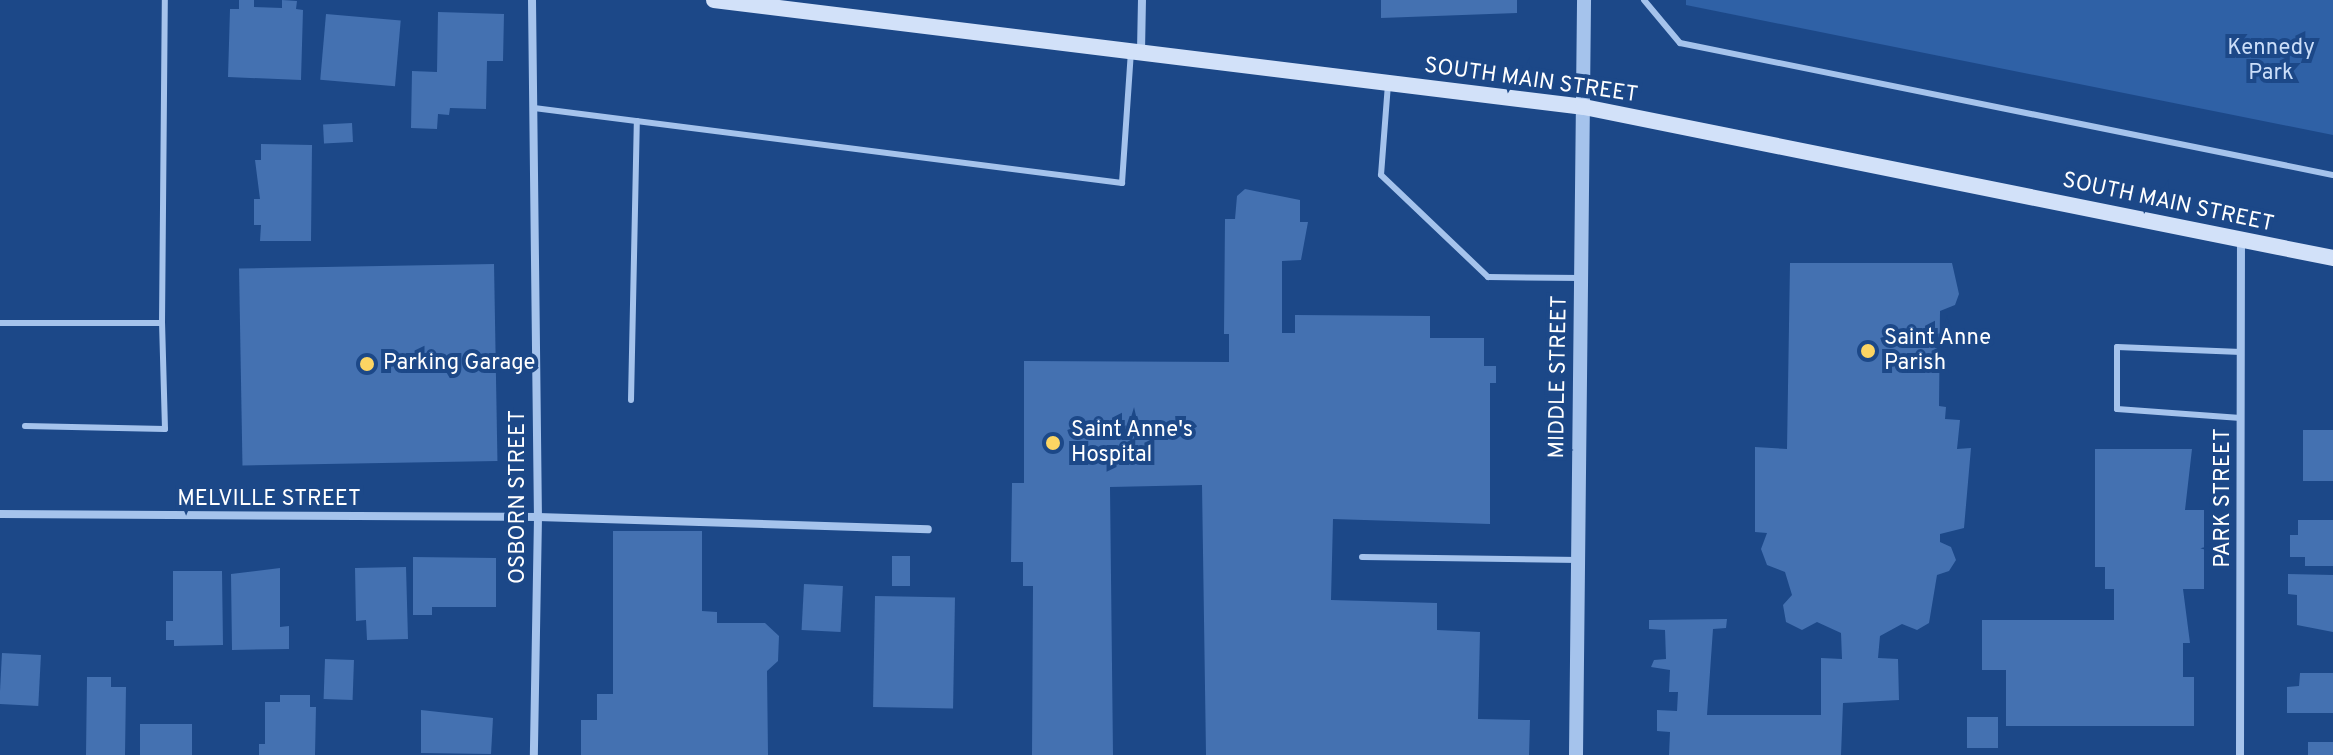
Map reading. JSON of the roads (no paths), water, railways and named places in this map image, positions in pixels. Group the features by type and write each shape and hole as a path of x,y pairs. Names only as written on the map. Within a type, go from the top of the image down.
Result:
{"main road":[{"name":"SOUTH MAIN STREET","path":"714,0 1584,107 1885,164 2241,242 2333,258"}],"street":[{"name":"OSBORN STREET","path":"532,0 538,517 534,755"},
{"path":"1136,50 1142,0"},
{"name":"MIDDLE STREET","path":"1576,755 1584,0"},
{"name":"PARK STREET","path":"2240,755 2241,242"},
{"name":"MELVILLE STREET","path":"0,514 538,517 928,529"}],"lane":[{"path":"25,426 165,429 162,323 165,0"},
{"path":"1644,0 1680,43 2333,175"},
{"path":"534,108 1122,183 1136,50"},
{"path":"1388,84 1381,175 1488,277 1582,278"},
{"path":"631,400 637,121"},
{"path":"0,323 162,323"},
{"path":"2241,352 2117,347 2117,409 2241,418"},
{"path":"1362,557 1579,560"}],"place":[{"name":"Saint Anne Parish","path":"1868,351"},
{"name":"Parking Garage","path":"367,364"},
{"name":"Saint Anne's Hospital","path":"1053,443"}],"park label":[{"name":"Kennedy Park","path":"2271,60"}]}
